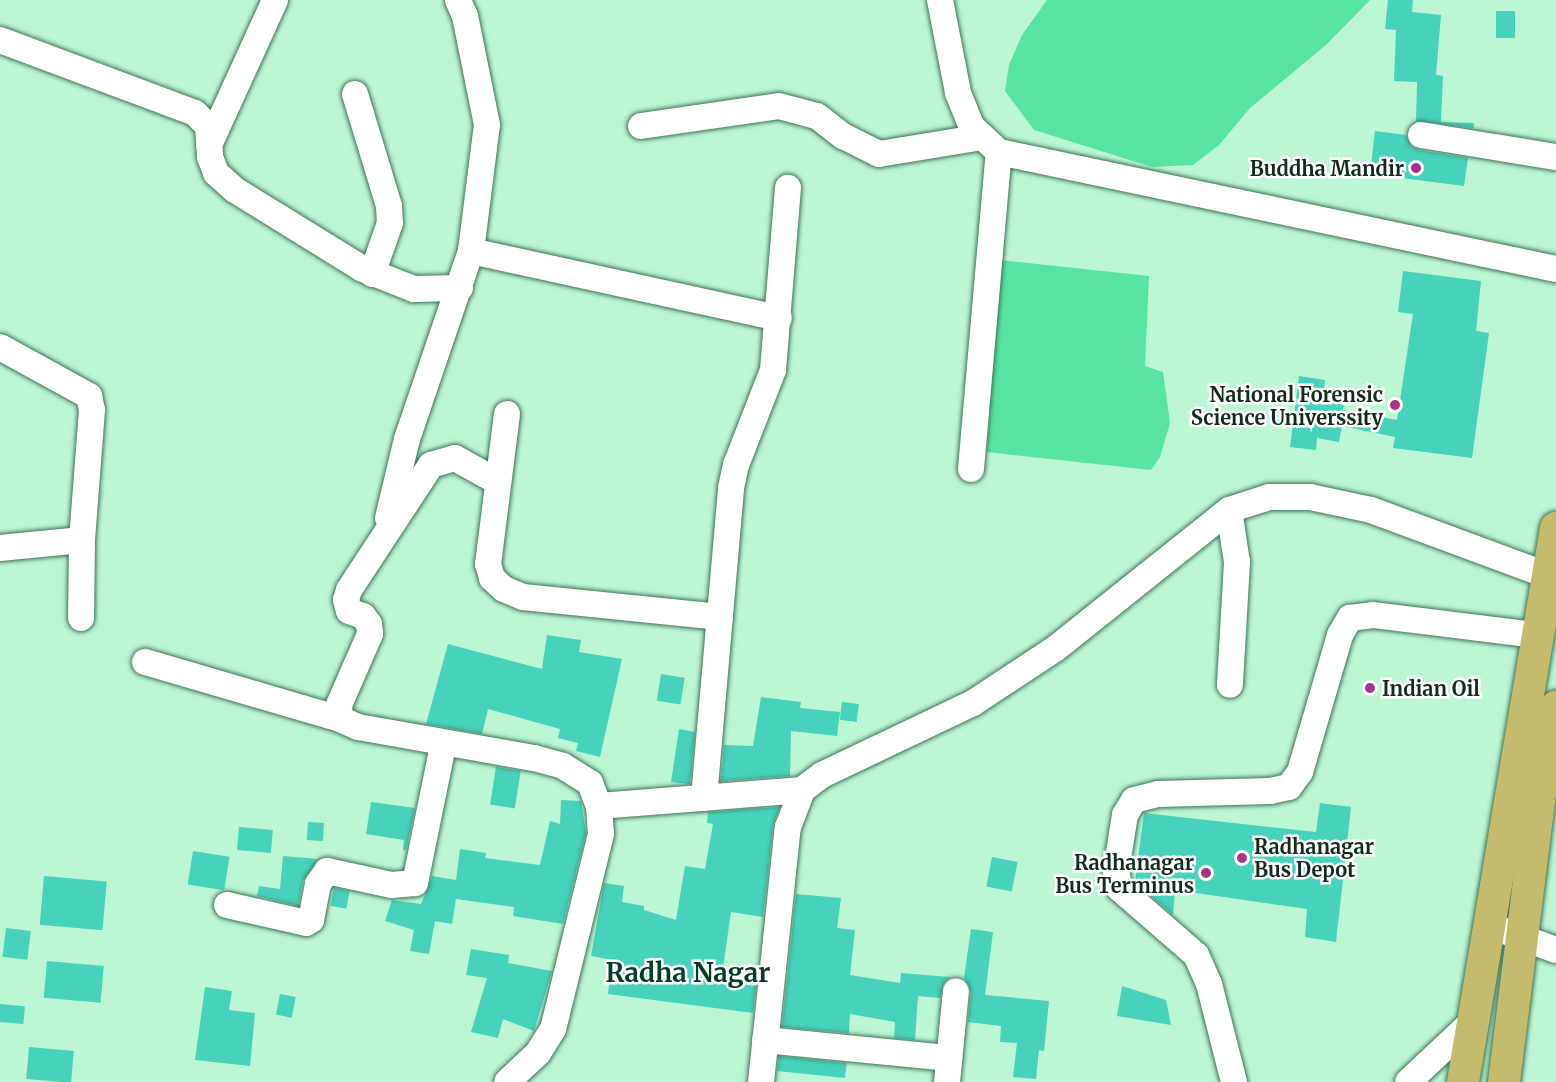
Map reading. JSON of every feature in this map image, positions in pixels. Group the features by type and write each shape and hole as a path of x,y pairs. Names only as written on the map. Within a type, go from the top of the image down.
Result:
{"main road":[{"path":"1463,1082 1491,926 1536,635 1556,528"},
{"path":"1504,1082 1539,801 1556,707"}],"street":[{"path":"209,145 276,0"},
{"path":"383,535 407,440 471,250 487,125 465,16 458,0"},
{"path":"940,0 958,93 971,126 991,145"},
{"path":"0,40 195,113 208,126 209,145 216,173 235,190 372,274 414,289 460,288"},
{"path":"355,94 389,206 390,223 372,274"},
{"path":"641,126 778,106 818,116 843,136 879,154 991,145 1556,269"},
{"path":"1421,135 1556,158"},
{"path":"971,469 991,145"},
{"path":"704,798 731,488 736,465 773,369 788,188"},
{"path":"471,250 779,318"},
{"path":"0,347 89,396 92,410 82,540 81,618"},
{"path":"507,414 488,564 492,578 504,590 554,602 720,617"},
{"path":"340,719 341,694 370,634 369,624 349,611 346,600 383,535 431,465 444,458 467,462 498,482"},
{"path":"599,806 802,790 822,775 973,702 1055,649 1229,510 1269,497 1310,497 1371,510 1547,575"},
{"path":"1229,510 1237,562 1230,685"},
{"path":"0,548 82,540"},
{"path":"1234,1082 1209,984 1196,955 1120,889 1116,871 1125,815 1134,800 1158,794 1270,791 1289,787 1300,772 1340,635 1350,618 1373,615 1536,635"},
{"path":"145,662 340,719 358,727 443,745 534,758 563,766 590,783 599,806 601,834 553,1029 537,1053 507,1082"},
{"path":"227,905 306,923 311,920 318,884 327,872 392,885 415,883 443,745"},
{"path":"761,1082 788,827 802,790"},
{"path":"1491,926 1556,950"},
{"path":"765,1040 948,1070 956,991"},
{"path":"1408,1082 1435,1070 1474,1020"}],"shaded area":[{"path":"1047,0 1370,0 1327,44 1250,108 1219,145 1193,165 1152,167 1034,130 1005,91 1009,65 1022,35"},
{"path":"999,260 1149,276 1145,366 1163,372 1170,423 1160,457 1151,470 987,452"}],"building":[{"path":"1388,0 1413,0 1412,12 1441,15 1436,75 1443,76 1441,122 1474,123 1474,128 1416,121 1417,82 1394,81 1396,30 1385,29"},
{"path":"1496,11 1515,11 1515,38 1496,38"},
{"path":"1375,131 1406,135 1411,146 1419,150 1468,158 1464,186 1370,174"},
{"path":"1403,271 1481,281 1476,331 1489,333 1472,458 1393,448 1395,437 1342,426 1339,442 1317,438 1316,450 1290,447 1299,376 1325,380 1324,389 1345,393 1343,410 1397,420 1413,314 1398,312"},
{"path":"547,635 581,640 579,652 622,659 600,757 576,751 578,743 558,738 560,729 488,709 482,734 426,724 448,644 542,669"},
{"path":"661,674 685,678 680,704 657,701"},
{"path":"761,697 801,702 800,708 840,712 837,736 791,731 790,776 721,781 724,745 753,746"},
{"path":"842,702 859,704 857,722 840,720"},
{"path":"679,729 695,732 690,784 671,782"},
{"path":"496,767 521,771 515,808 490,805"},
{"path":"561,800 581,801 586,833 563,924 513,916 514,907 456,899 452,924 435,921 429,954 410,951 414,930 385,921 392,900 421,904 432,876 456,880 460,849 486,853 485,858 540,865 550,821 560,824"},
{"path":"371,802 415,808 406,850 403,850 404,840 366,834"},
{"name":"Radhanagar Bus Depot","path":"1320,803 1351,807 1336,942 1305,937 1307,909 1175,890 1173,915 1145,891 1146,885 1135,882 1144,813 1316,832"},
{"path":"780,807 773,825 763,917 731,912 721,982 756,986 753,1013 608,994 612,960 591,956 604,883 624,886 622,902 644,906 644,910 676,920 685,866 705,869 713,824 707,823 708,812"},
{"path":"308,822 324,823 323,841 307,840"},
{"path":"239,827 273,830 271,853 237,850"},
{"path":"193,851 230,857 224,890 188,885"},
{"path":"283,856 318,859 303,881 298,906 257,896 259,886 280,889"},
{"path":"992,857 1018,862 1012,891 986,886"},
{"path":"44,876 107,881 102,930 40,925"},
{"path":"334,888 350,891 346,909 331,906"},
{"path":"796,894 841,898 837,928 855,930 850,975 900,983 901,973 950,977 944,983 940,998 918,996 915,1040 894,1038 895,1022 850,1014 849,1033 782,1027"},
{"path":"6,928 31,931 27,960 2,957"},
{"path":"971,929 993,932 985,995 1049,1001 1044,1051 1039,1050 1036,1079 1013,1077 1017,1043 1000,1042 1001,1026 968,1022 971,992 964,978"},
{"path":"471,949 509,955 508,963 552,971 534,1031 503,1019 498,1038 471,1032 487,978 466,975"},
{"path":"47,961 104,966 101,1003 44,998"},
{"path":"1122,986 1166,1000 1171,1025 1117,1016"},
{"path":"205,987 232,991 229,1010 255,1013 250,1066 195,1060"},
{"path":"280,994 296,997 292,1018 276,1015"},
{"path":"0,1004 25,1006 23,1024 0,1022"},
{"path":"29,1047 74,1051 71,1082 26,1079"},
{"path":"779,1056 847,1063 845,1078 777,1071"}],"place":[{"name":"Buddha Mandir","path":"1416,168"},
{"name":"National Forensic Science Universsity","path":"1395,405"},
{"name":"Indian Oil","path":"1370,688"},
{"name":"Radhanagar Bus Depot","path":"1242,858"},
{"name":"Radhanagar Bus Terminus","path":"1206,873"}],"district":[{"name":"Radha Nagar","path":"688,973"}]}
